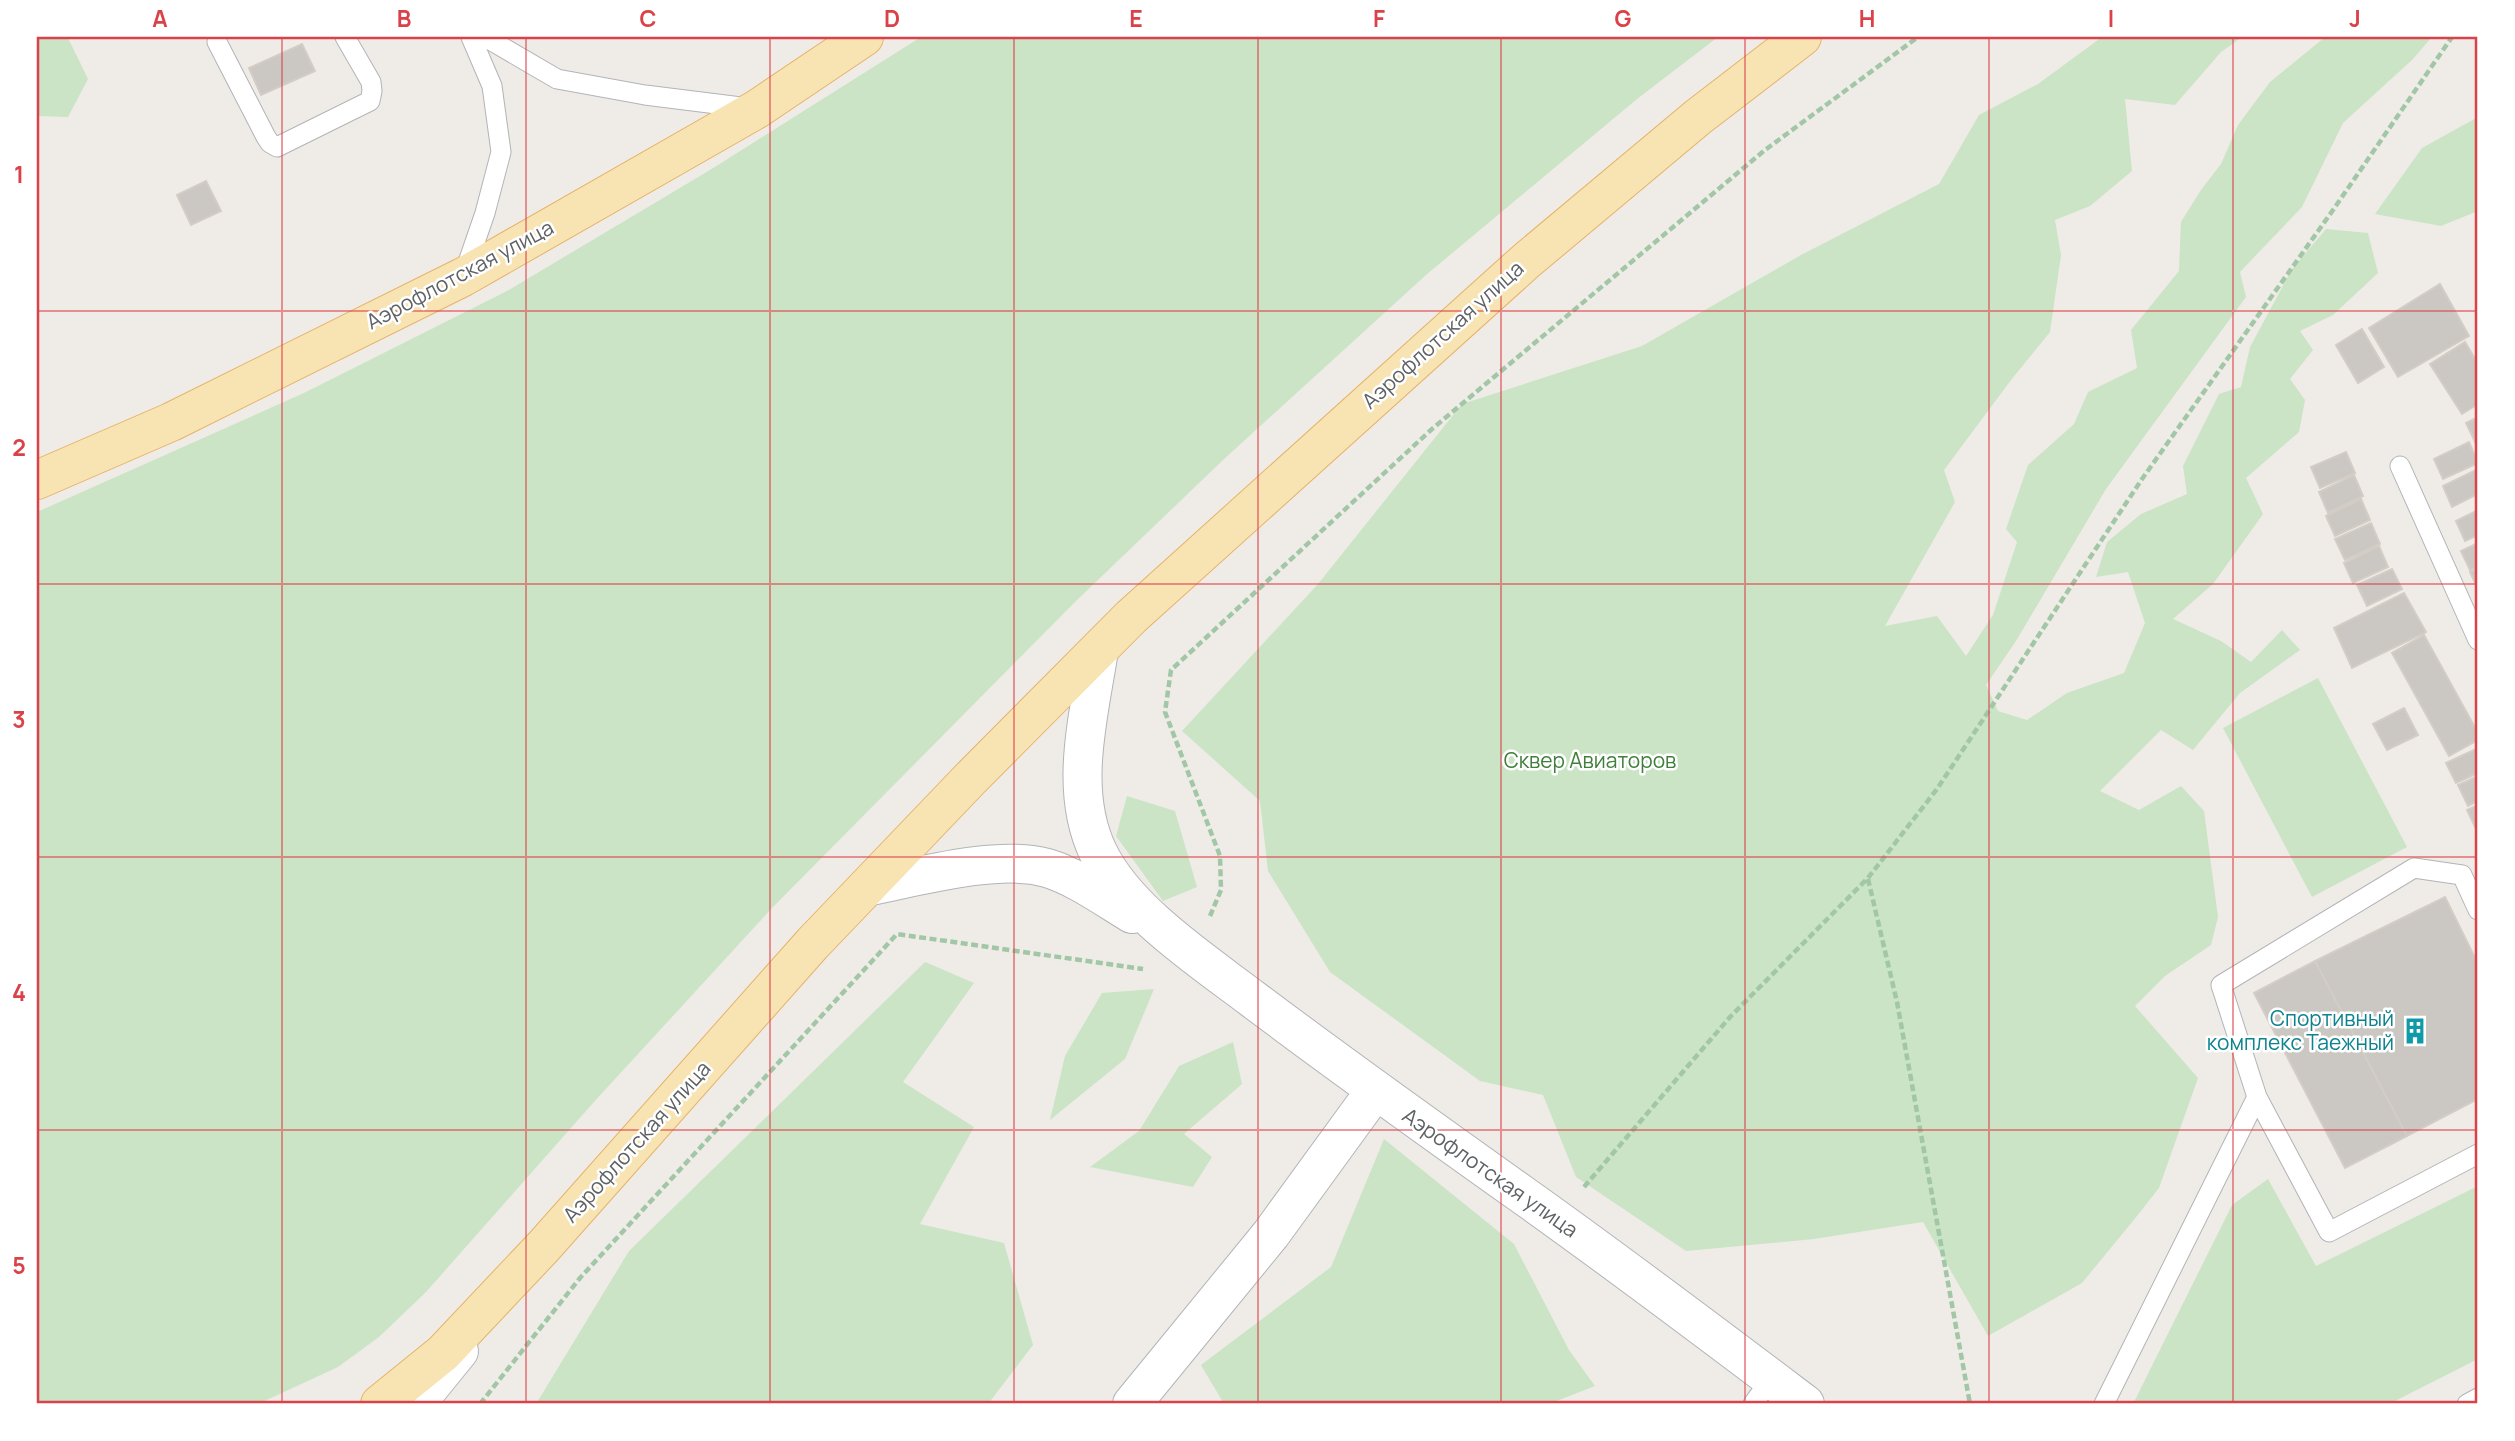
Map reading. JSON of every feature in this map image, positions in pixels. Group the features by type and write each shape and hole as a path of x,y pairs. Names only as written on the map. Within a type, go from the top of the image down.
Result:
{"main road":[{"name":"Аэрофлотская улица","path":"37,480 171,422 463,277 757,109 864,37"},
{"name":"Аэрофлотская улица","path":"544,1246 804,954 970,779 1098,650 1281,480 1526,261 1698,117 1802,37"},
{"path":"380,1404 443,1353 544,1246"}],"street":[{"name":"Аэрофлотская улица","path":"1098,650 1081,779 1086,816 1098,852 1119,888 1184,946 1374,1091 1523,1195 1762,1392 1805,1404"},
{"name":"Аэрофлотская улица","path":"867,887 956,869 1028,863 1051,869 1070,879 1184,946"},
{"path":"1132,1404 1271,1234 1374,1091"},
{"name":"Аэрофлотская улица","path":"416,1404 544,1246"}],"lane":[{"path":"218,38 266,137 270,143 278,146 370,101 370,82 345,37"},
{"path":"463,277 485,213 501,152 492,86 471,37"},
{"path":"485,37 557,79 645,95 757,109"},
{"path":"2400,466 2478,640"},
{"path":"2478,910 2462,874 2414,868 2221,985 2257,1097 2329,1232 2478,1154"},
{"path":"2104,1404 2257,1097"},
{"path":"2467,1404 2478,1398"}],"path":[{"path":"480,1404 580,1278 897,934 1161,972 1184,946 1222,890 1220,856 1166,712 1171,670 1432,429 1765,150 1918,37"},
{"path":"1576,1196 1730,1017 1868,878 1937,789 2142,480 2452,37"},
{"path":"1868,878 1897,1003 1970,1404"}],"green space":[{"path":"37,37 68,38 88,79 68,117 37,116"},
{"path":"921,37 1718,37 1637,99 1426,275 1223,460 1076,601 773,907 593,1103 426,1292 379,1337 338,1367 258,1404 37,1404 37,512 304,393 507,291 710,170"},
{"name":"Сквер Авиаторов","path":"2102,37 2242,37 2221,52 2175,105 2125,99 2132,171 2090,206 2055,220 2061,255 2050,332 1944,470 1955,502 1885,626 1937,616 1966,656 1993,615 2017,542 2006,529 2028,465 2074,424 2088,392 2137,368 2131,330 2179,271 2181,222 2221,164 2238,125 2270,82 2325,37 2432,37 2412,60 2343,123 2302,207 2240,272 2246,297 2106,489 2016,641 1986,685 1998,711 2027,720 2067,693 2124,673 2145,623 2128,572 2096,577 2107,542 2141,514 2187,494 2183,466 2219,394 2241,387 2250,347 2292,269 2326,229 2368,233 2378,273 2333,315 2300,331 2313,350 2290,379 2305,400 2299,432 2246,478 2263,514 2213,584 2173,619 2221,641 2251,662 2282,630 2300,650 2240,693 2193,750 2161,730 2100,791 2139,810 2181,786 2204,811 2218,917 2211,945 2165,976 2135,1006 2198,1078 2159,1188 2137,1216 2082,1283 1988,1336 1923,1222 1814,1239 1686,1251 1576,1177 1543,1095 1480,1081 1330,972 1268,871 1260,801 1182,731 1318,584 1462,404 1642,346 1801,255 1939,184 1979,115 2038,84"},
{"path":"2478,117 2478,211 2441,226 2375,214 2422,148"},
{"path":"2318,678 2407,847 2312,897 2223,728"},
{"path":"1127,796 1175,811 1197,887 1163,901 1116,836"},
{"path":"925,962 974,983 903,1082 974,1127 920,1224 1004,1243 1033,1345 988,1404 536,1404 629,1251"},
{"path":"1154,989 1125,1059 1050,1120 1065,1056 1102,993"},
{"path":"1233,1042 1242,1084 1184,1134 1212,1157 1193,1187 1090,1167 1139,1131 1179,1066"},
{"path":"1384,1139 1514,1244 1569,1350 1595,1386 1549,1404 1224,1404 1201,1365 1331,1267"},
{"path":"2268,1179 2316,1266 2478,1186 2478,1359 2389,1404 2133,1404 2232,1205"}],"building":[{"path":"302,44 315,71 261,95 249,68"},
{"path":"206,181 221,211 191,225 177,195"},
{"path":"2440,284 2469,336 2398,377 2369,328"},
{"path":"2362,329 2384,367 2358,383 2336,345"},
{"path":"2465,342 2478,364 2478,404 2462,414 2430,364"},
{"path":"2478,417 2478,446 2477,446 2466,423"},
{"path":"2469,442 2478,463 2443,479 2434,459"},
{"path":"2346,452 2355,473 2320,488 2311,467"},
{"path":"2478,469 2478,494 2452,507 2443,486"},
{"path":"2354,475 2363,496 2328,513 2319,492"},
{"path":"2361,499 2370,520 2335,536 2326,516"},
{"path":"2478,510 2478,535 2465,541 2456,521"},
{"path":"2371,523 2380,544 2345,560 2335,539"},
{"path":"2478,543 2478,567 2470,570 2461,551"},
{"path":"2379,546 2388,567 2353,583 2344,563"},
{"path":"2478,568 2478,589 2470,572"},
{"path":"2392,569 2402,589 2367,606 2357,585"},
{"path":"2404,593 2426,632 2352,668 2334,628"},
{"path":"2424,635 2478,733 2478,740 2449,756 2392,653"},
{"path":"2404,708 2418,735 2387,750 2373,724"},
{"path":"2478,748 2478,773 2456,783 2446,763"},
{"path":"2478,776 2478,801 2468,806 2458,785"},
{"path":"2478,805 2478,830 2477,831 2467,810"},
{"name":"Спортивный комплекс Таежный","path":"2445,897 2478,964 2478,1099 2407,1136 2315,961"},
{"path":"2315,961 2407,1136 2345,1168 2254,993"}],"place":[{"name":"Спортивный комплекс Таежный","path":"2415,1031"}]}
